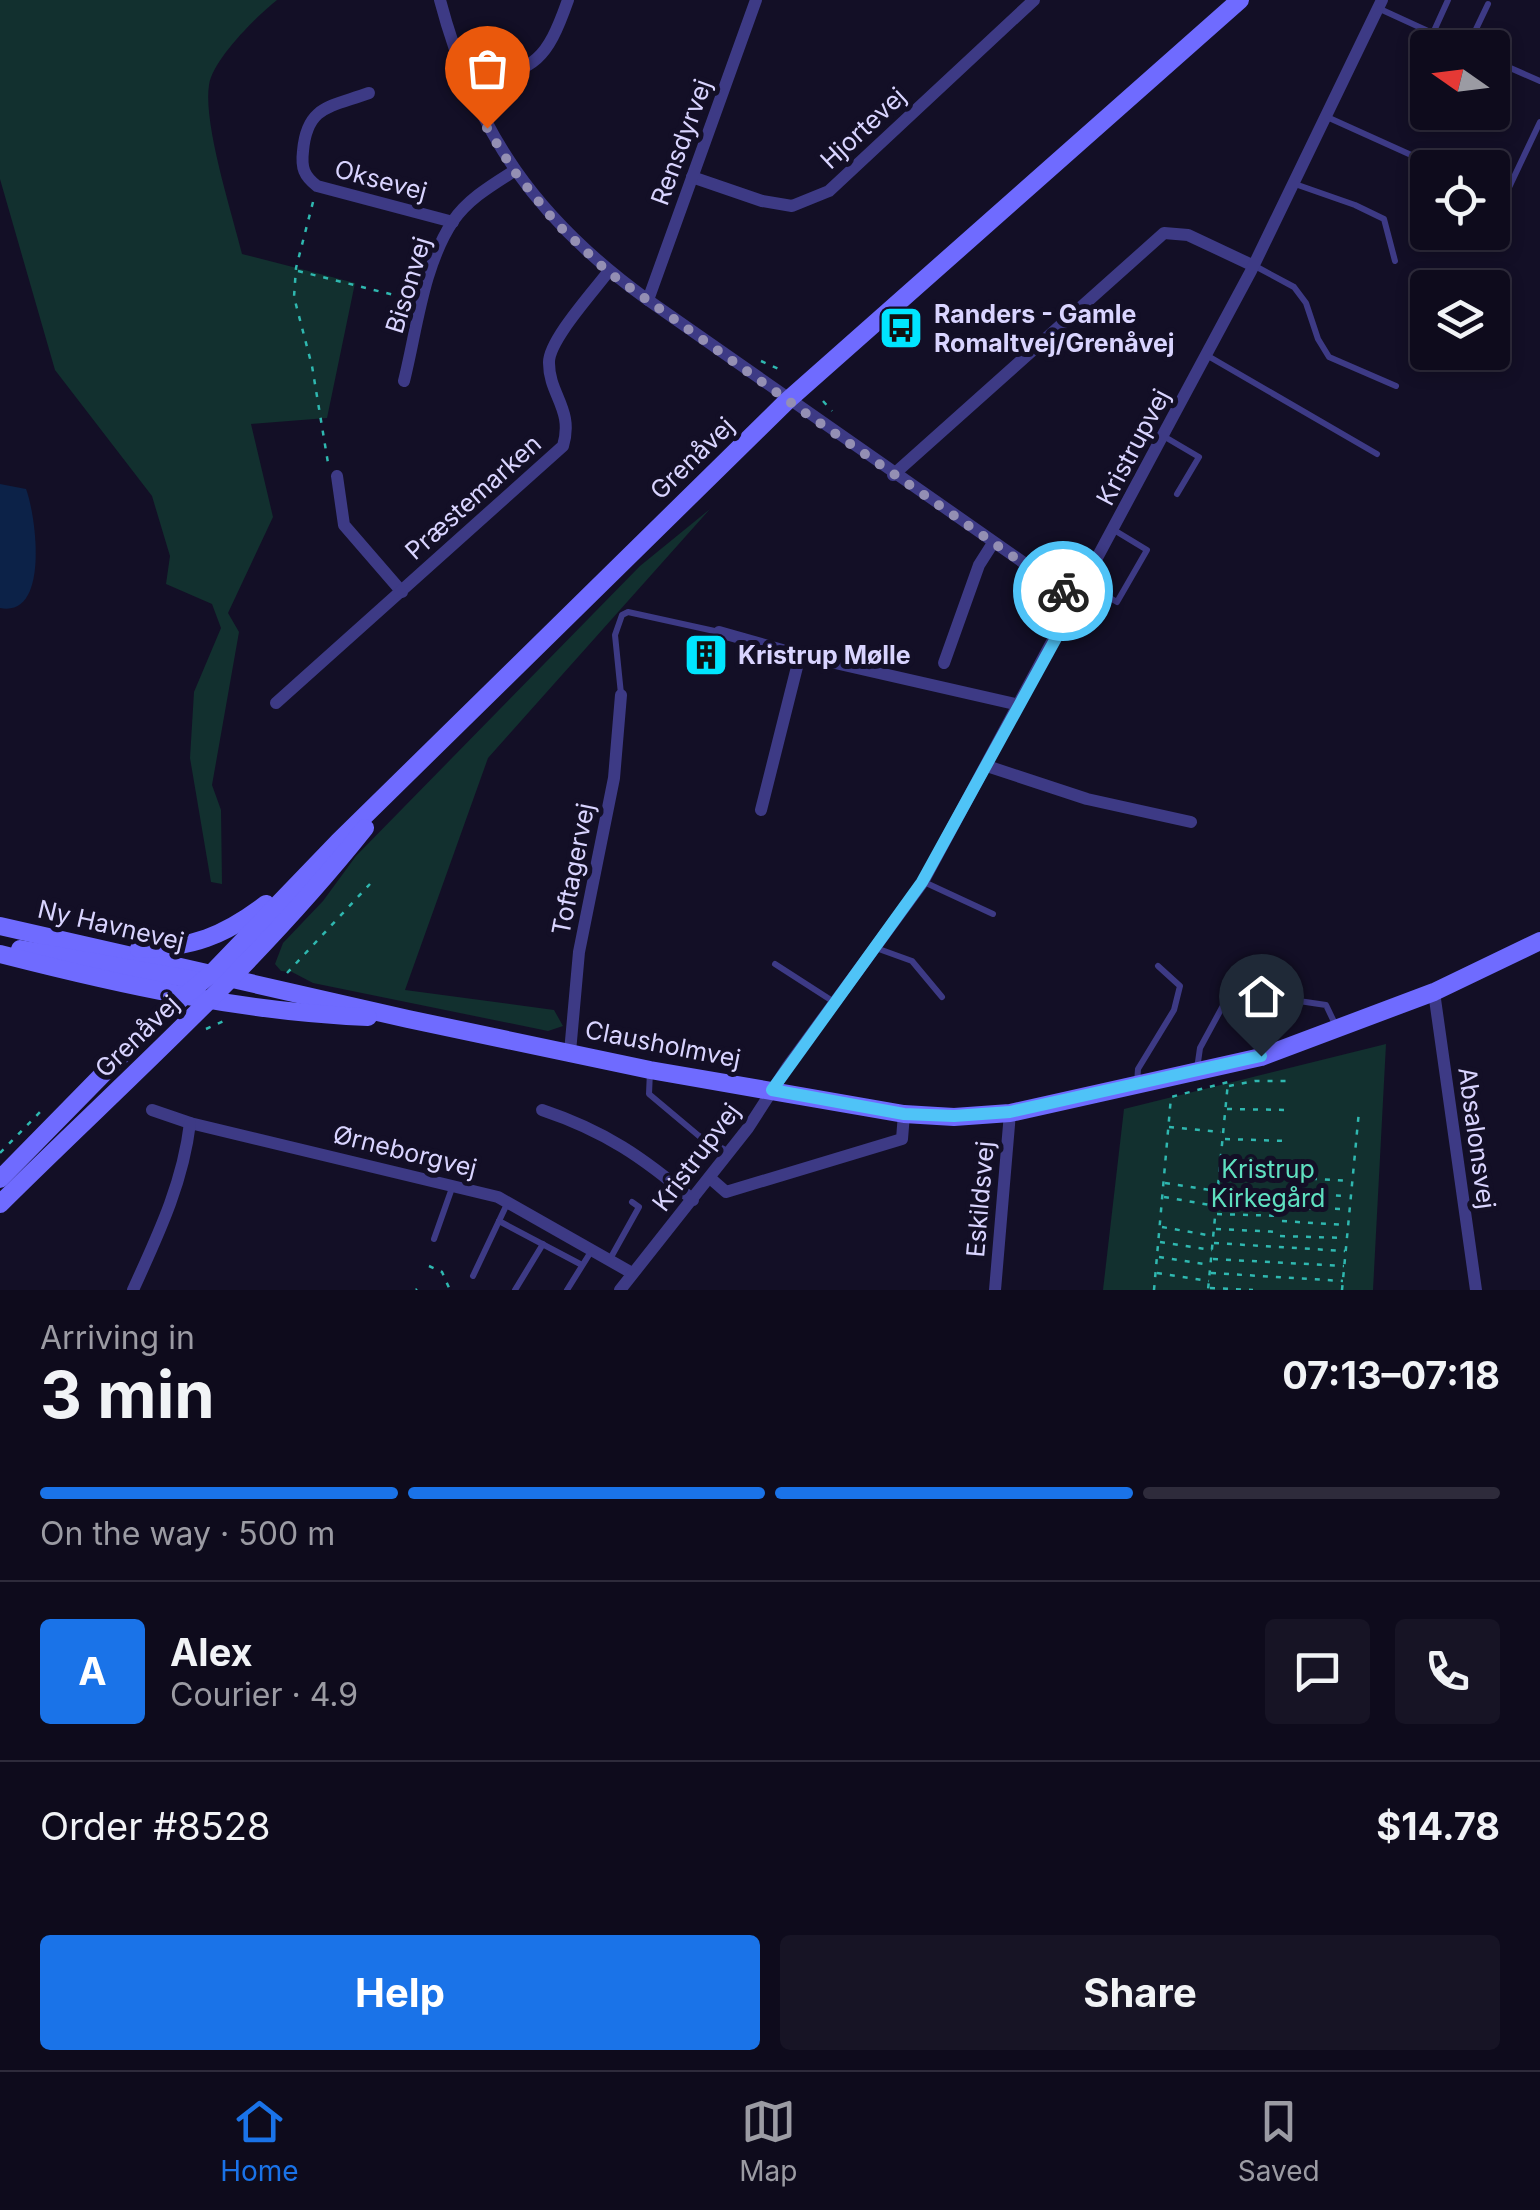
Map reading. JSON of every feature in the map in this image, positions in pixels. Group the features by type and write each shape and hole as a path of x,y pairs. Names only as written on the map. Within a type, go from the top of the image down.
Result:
{"street":[{"path":"440,0 468,86 487,128 514,171 556,223 608,272 1077,600"},
{"path":"468,86 524,70 540,58 553,41 568,0"},
{"name":"Rensdyrvej","path":"648,300 756,0"},
{"name":"Hjortevej","path":"692,177 762,202 792,206 829,190 1034,0"},
{"name":"Grenåvej","path":"1100,121 1222,0"},
{"name":"Grenåvej","path":"0,1180 180,997 205,978 418,762 787,400 1240,0"},
{"name":"Kristrupvej","path":"620,1290 730,1152 922,882 1254,266 1380,4"},
{"name":"Oksevej","path":"369,93 318,112 310,120 304,133 302,165 306,177 317,186 452,222"},
{"name":"Bisonvej","path":"404,381 436,256 452,222 483,191 514,171"},
{"path":"894,474 1164,234 1188,235 1254,266"},
{"name":"Præstemarken","path":"276,703 563,446 568,428 548,363 554,346 608,272"},
{"name":"Præstemarken","path":"337,476 344,525 402,592"},
{"path":"944,663 979,565 993,543"},
{"path":"718,632 800,655 1019,705"},
{"path":"761,810 800,655"},
{"name":"Toftagervej","path":"570,1052 579,952 614,778 621,695"},
{"name":"Grenåvej","path":"0,1204 233,978 319,884 418,762"},
{"path":"986,766 1087,799 1191,822"},
{"path":"109,948 157,948 202,942 225,932 266,904 306,861 338,842"},
{"name":"Ny Havnevej","path":"0,926 109,948 205,978"},
{"name":"Clausholmvej","path":"205,978 233,978 650,1070 904,1114 954,1116 1010,1112 1261,1056 1434,992 1540,941"},
{"path":"0,951 28,949 205,978"},
{"path":"0,951 180,997"},
{"name":"Absalonsvej","path":"1434,992 1476,1290"},
{"name":"Clausholmvej","path":"180,997 316,1015 408,1019"},
{"name":"Ørneborgvej","path":"152,1110 190,1123 453,1184 508,1203 632,1273"},
{"path":"542,1110 569,1119 641,1156 693,1200"},
{"name":"Eskildsvej","path":"995,1290 1010,1112"},
{"path":"710,1178 726,1192 902,1139 904,1114"},
{"path":"133,1290 170,1207 186,1158 190,1123"}],"lane":[{"path":"1434,30 1448,0"},
{"path":"1380,4 1428,30"},
{"path":"1475,30 1488,4"},
{"path":"1510,68 1540,81"},
{"path":"1326,117 1410,155"},
{"path":"1510,185 1540,122"},
{"path":"1294,184 1384,219 1395,262"},
{"path":"1254,266 1294,287 1306,303 1318,339 1329,357 1396,386"},
{"path":"1206,356 1377,454"},
{"path":"1164,436 1199,457 1177,494"},
{"path":"1086,584 1117,602 1147,550 1114,530"},
{"path":"621,695 614,635 622,615 628,612 718,632"},
{"path":"922,882 993,914"},
{"path":"875,948 912,961 942,997"},
{"path":"775,964 835,1002"},
{"path":"1137,1084 1138,1069 1174,1010 1180,986 1158,966"},
{"path":"1197,1070 1200,1048 1224,1002 1252,994 1326,1004 1338,1030"},
{"path":"650,1070 649,1094 699,1136 730,1152"},
{"path":"434,1238 453,1184"},
{"path":"609,1260 639,1207 632,1202"},
{"path":"473,1276 508,1203"},
{"path":"500,1220 582,1265"},
{"path":"515,1290 543,1244"},
{"path":"566,1290 592,1250"}],"path":[{"path":"317,186 296,270 294,296 312,366 329,466 337,476"},
{"path":"296,270 424,303"},
{"path":"758,360 783,370"},
{"path":"270,986 304,956 370,884"},
{"path":"202,1029 210,1021 232,1015"},
{"path":"1228,1087 1255,1081 1292,1081"},
{"path":"1164,1290 1154,1289 1171,1097 1228,1082 1208,1289 1253,1290"},
{"path":"0,1152 54,1103"},
{"path":"1226,1109 1291,1110"},
{"path":"1342,1290 1359,1112"},
{"path":"1168,1127 1224,1132"},
{"path":"1223,1140 1288,1141"},
{"path":"1286,1176 1352,1181"},
{"path":"1164,1183 1218,1191"},
{"path":"1284,1193 1350,1196"},
{"path":"1163,1197 1217,1206"},
{"path":"1218,1198 1284,1200"},
{"path":"1283,1208 1349,1210"},
{"path":"1216,1214 1348,1225"},
{"path":"1160,1227 1214,1236"},
{"path":"1214,1229 1347,1238"},
{"path":"1159,1241 1212,1250"},
{"path":"1213,1243 1345,1252"},
{"path":"1157,1257 1210,1265"},
{"path":"1211,1258 1344,1266"},
{"path":"430,1266 442,1272 450,1290"},
{"path":"1156,1272 1209,1281"},
{"path":"1210,1273 1342,1280"}],"green space":[{"path":"0,0 277,0 227,51 209,85 214,145 242,254 355,283 327,418 251,424 273,517 228,613 239,632 212,785 221,810 222,884 211,882 190,758 194,692 221,628 212,604 166,584 170,556 152,496 55,370 0,179"},
{"path":"710,509 488,758 405,990 554,1010 563,1026 548,1031 313,983 281,971 275,964 283,943 323,901 356,856 640,566"},
{"name":"Kristrup Kirkegård","path":"1386,1044 1373,1290 1103,1290 1124,1109"}],"water":[{"path":"0,484 26,489 33,520 33,582 27,597 16,607 0,608"}],"way so far":[{"path":"487,128 514,171 556,223 608,272 1063,591"}],"place":[{"name":"Randers - Gamle Romaltvej/Grenåvej","path":"901,328"},
{"name":"Kristrup Mølle","path":"706,655"}],"route":[{"path":"1063,591 1077,600 922,882 772,1090 904,1114 954,1116 1010,1112 1261,1056"}]}
